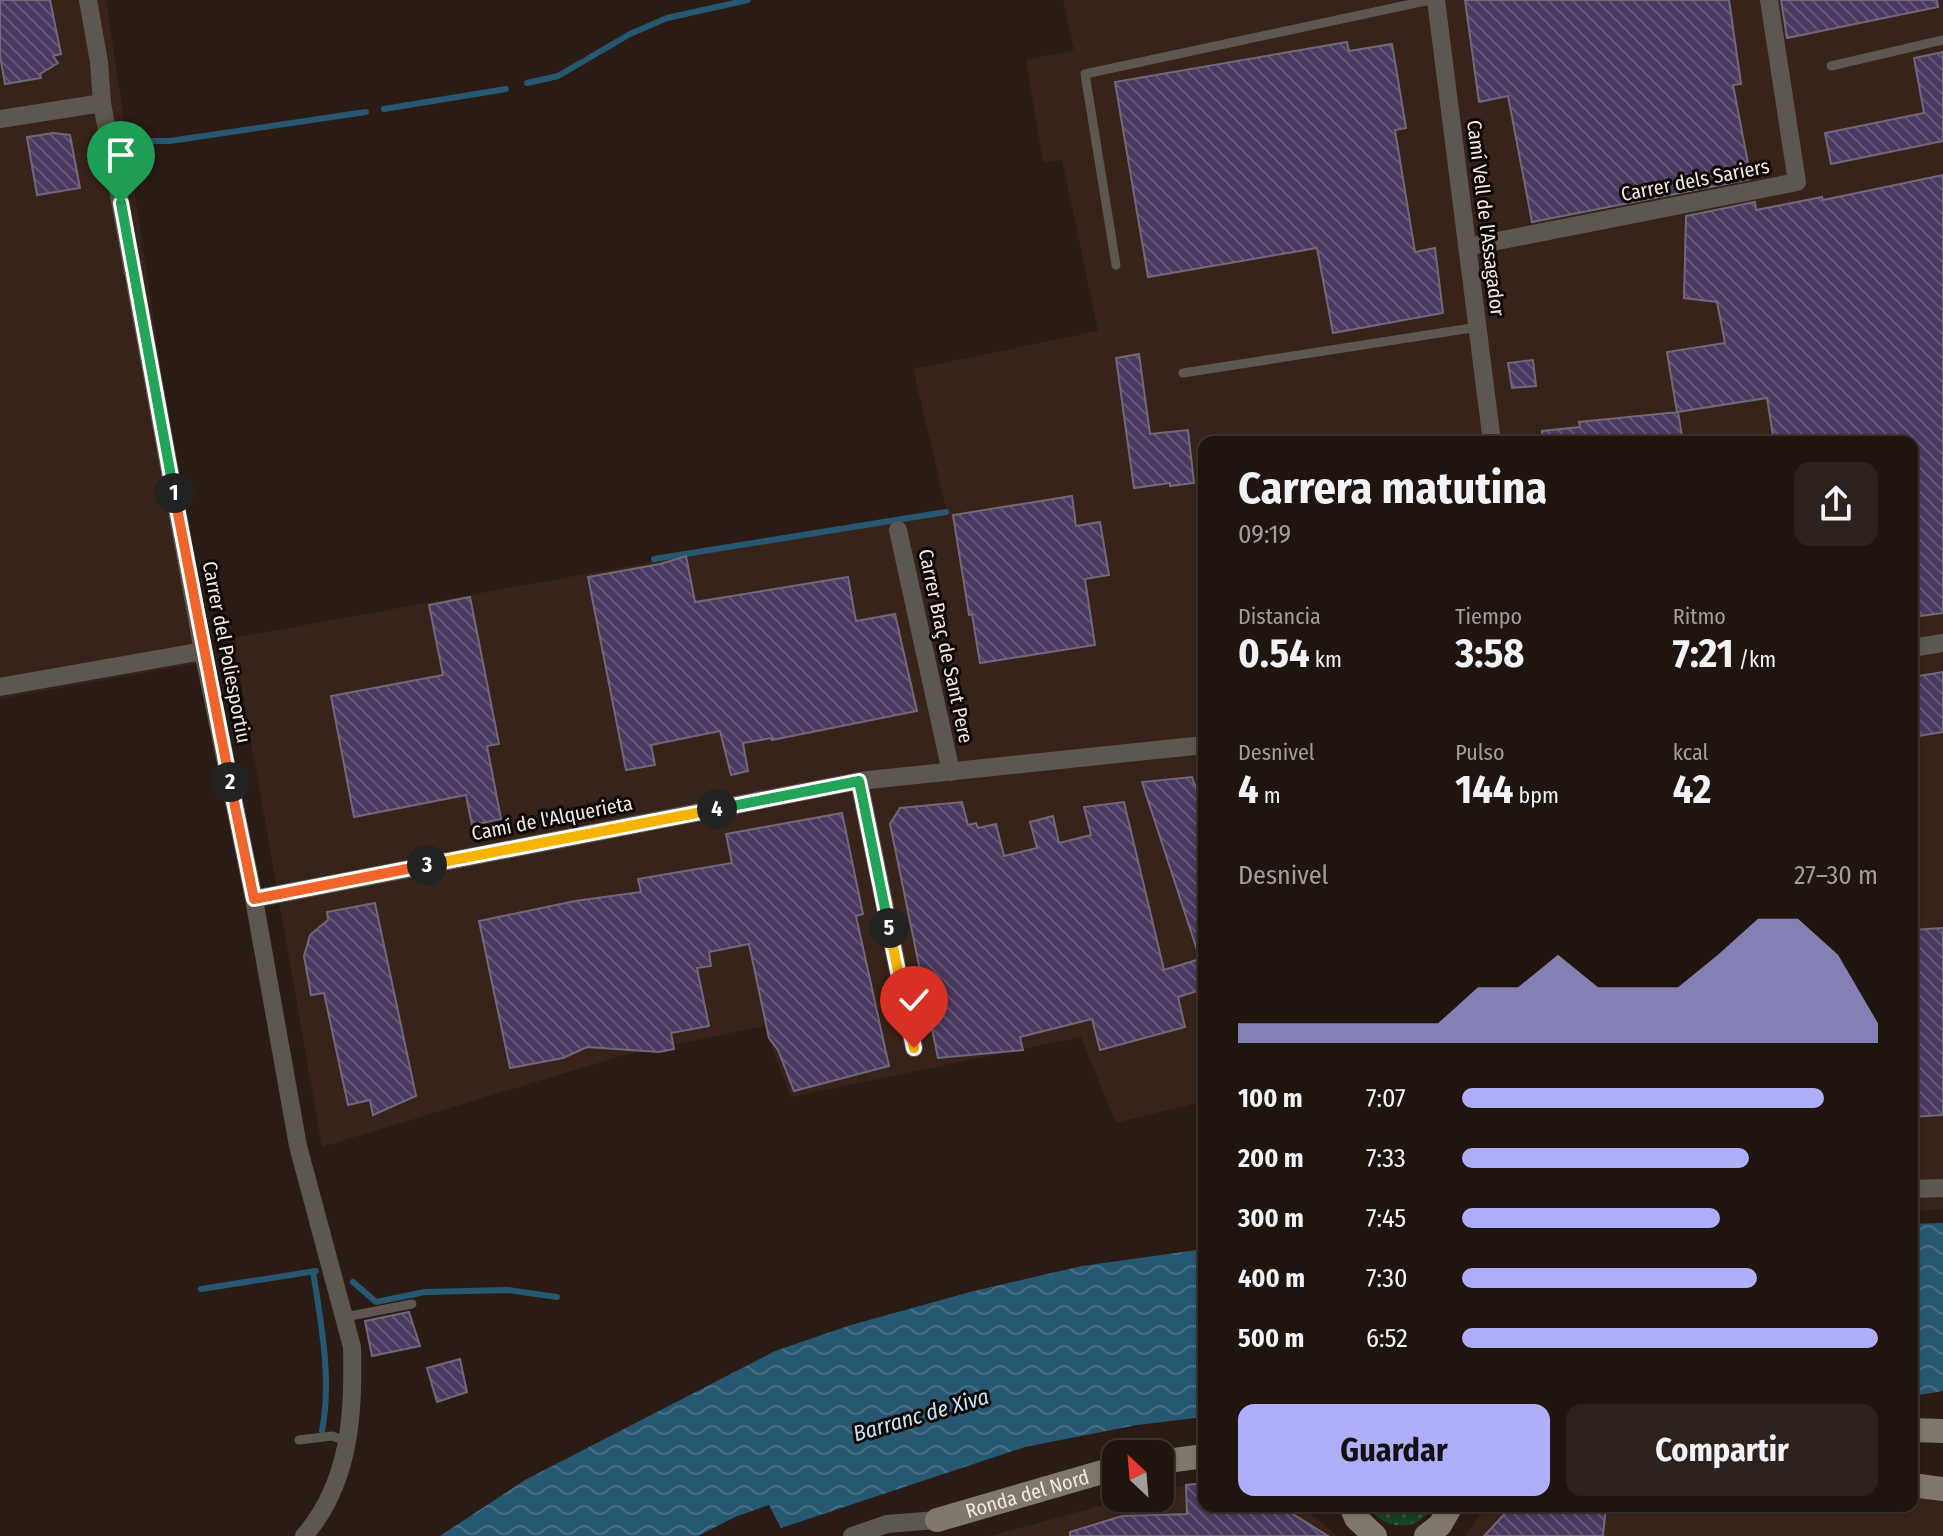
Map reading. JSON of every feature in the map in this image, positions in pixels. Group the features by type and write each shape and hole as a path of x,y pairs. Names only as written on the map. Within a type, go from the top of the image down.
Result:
{"street":[{"name":"Carrer del Poliesportiu","path":"88,0 99,62 102,103 298,1146 352,1347 353,1381 343,1467 328,1500 304,1536"},
{"name":"Camí Vell de l'Assagador","path":"1433,0 1491,436"},
{"name":"Carrer dels Sariers","path":"1467,247 1797,182 1769,0"},
{"path":"0,119 102,103"},
{"name":"Carrer Braç de Sant Pere","path":"898,530 951,772"},
{"path":"1918,647 1943,643"},
{"path":"0,687 203,651"},
{"name":"Camí de l'Alquerieta","path":"254,899 859,781 1198,746"},
{"path":"859,781 914,1048"},
{"path":"1918,1189 1943,1188"},
{"path":"1918,1430 1943,1431"},
{"path":"1174,1460 1198,1457"},
{"name":"Ronda del Nord","path":"905,1536 937,1520 1102,1472"},
{"path":"1918,1486 1943,1489"},
{"path":"1355,1512 1365,1528 1375,1536"},
{"path":"1426,1536 1440,1525 1448,1512"},
{"name":"Ronda del Nord","path":"852,1536 887,1524 937,1520"}],"lane":[{"path":"1116,265 1085,74 1433,0"},
{"path":"1831,66 1943,40"},
{"path":"1183,373 1478,327"},
{"path":"345,1317 412,1304"},
{"path":"299,1440 332,1436 348,1442"}],"shaded area":[{"path":"0,0 106,0 205,662 0,699"},
{"path":"1063,0 1943,0 1943,1209 1918,1211 1918,436 1198,436 1198,1102 1116,1123 1081,1037 791,1097 764,1026 621,1056 322,1147 233,638 947,512 913,369 1098,331 1062,160 1043,162 1026,60 1074,50"},
{"path":"1198,1484 1198,1512 1309,1512 1337,1536 990,1536 1102,1506 1102,1512 1174,1512 1174,1488"},
{"path":"1918,1497 1943,1501 1943,1536 1465,1536 1483,1512 1918,1512"}],"green space":[{"path":"1372,1512 1429,1512 1419,1521 1400,1526"}],"water":[{"path":"1943,1223 1943,1391 1918,1395 1918,1224"},
{"name":"Barranc de Xiva","path":"1198,1250 1198,1418 1137,1425 1025,1447 781,1528 769,1505 735,1517 698,1536 440,1536 525,1480 775,1351 851,1325 970,1292 1082,1266"}],"building":[{"path":"0,0 50,0 61,54 53,56 58,63 40,74 41,78 5,84 0,56"},
{"path":"1465,0 1729,0 1741,84 1733,85 1751,179 1532,222 1508,96 1479,102"},
{"path":"1781,0 1937,0 1938,7 1787,38"},
{"path":"1347,42 1349,51 1392,44 1406,128 1395,130 1415,252 1435,248 1443,313 1333,333 1317,248 1148,277 1115,82"},
{"path":"1943,52 1943,141 1831,164 1825,133 1924,113 1914,58"},
{"path":"53,133 70,135 80,188 37,195 27,137"},
{"path":"1943,175 1943,613 1918,616 1918,436 1773,436 1767,398 1677,412 1667,352 1725,343 1717,302 1684,298 1686,216 1755,202 1756,210 1822,197 1823,200"},
{"path":"1139,354 1150,434 1188,430 1194,483 1134,488 1116,358"},
{"path":"1533,360 1536,386 1512,388 1508,363"},
{"path":"1678,412 1682,436 1542,436 1542,431 1580,427 1579,422"},
{"path":"1072,496 1076,526 1100,522 1109,575 1085,579 1095,645 980,663 953,515"},
{"path":"686,556 695,602 848,577 856,621 895,614 917,711 743,743 748,771 731,775 720,731 651,745 655,765 626,770 588,577"},
{"path":"470,597 499,744 487,746 501,819 472,825 466,795 354,817 331,696 443,675 429,605"},
{"path":"1943,672 1943,732 1918,736 1918,676"},
{"path":"1192,777 1198,794 1198,953 1142,782"},
{"path":"962,802 968,825 976,823 978,828 996,824 1004,856 1037,848 1030,822 1053,816 1059,843 1091,835 1084,807 1124,802 1164,970 1198,960 1198,991 1178,997 1185,1027 1100,1050 1092,1019 1020,1037 1023,1050 938,1058 890,824 900,808"},
{"path":"842,813 863,914 856,916 889,1066 794,1091 778,1050 769,1038 749,944 709,952 711,966 697,968 709,1026 671,1033 674,1049 659,1052 587,1047 563,1058 510,1068 479,921 575,901 641,892 638,879 732,863 726,834"},
{"path":"375,903 416,1096 373,1115 370,1100 348,1105 324,993 311,995 304,956 310,935 328,920 327,912"},
{"path":"1943,928 1943,1115 1918,1117 1918,930"},
{"path":"409,1312 420,1346 372,1356 365,1321"},
{"path":"460,1359 467,1392 437,1402 427,1368"},
{"path":"1198,1484 1198,1512 1290,1512 1328,1536 1070,1536 1070,1532 1122,1516 1187,1514 1186,1485"},
{"path":"1506,1512 1605,1512 1603,1536 1484,1536"}],"waterway":[{"path":"527,83 558,76 630,34 667,18 748,0"},
{"path":"384,109 506,89"},
{"path":"138,141 170,141 366,112"},
{"path":"654,559 946,512"},
{"path":"313,1271 326,1371 322,1431"},
{"path":"201,1289 316,1271"},
{"path":"353,1282 376,1302 425,1292 508,1290 557,1297"}],"route":[{"path":"121,203 203,651 254,899 859,781 914,1048"}]}
